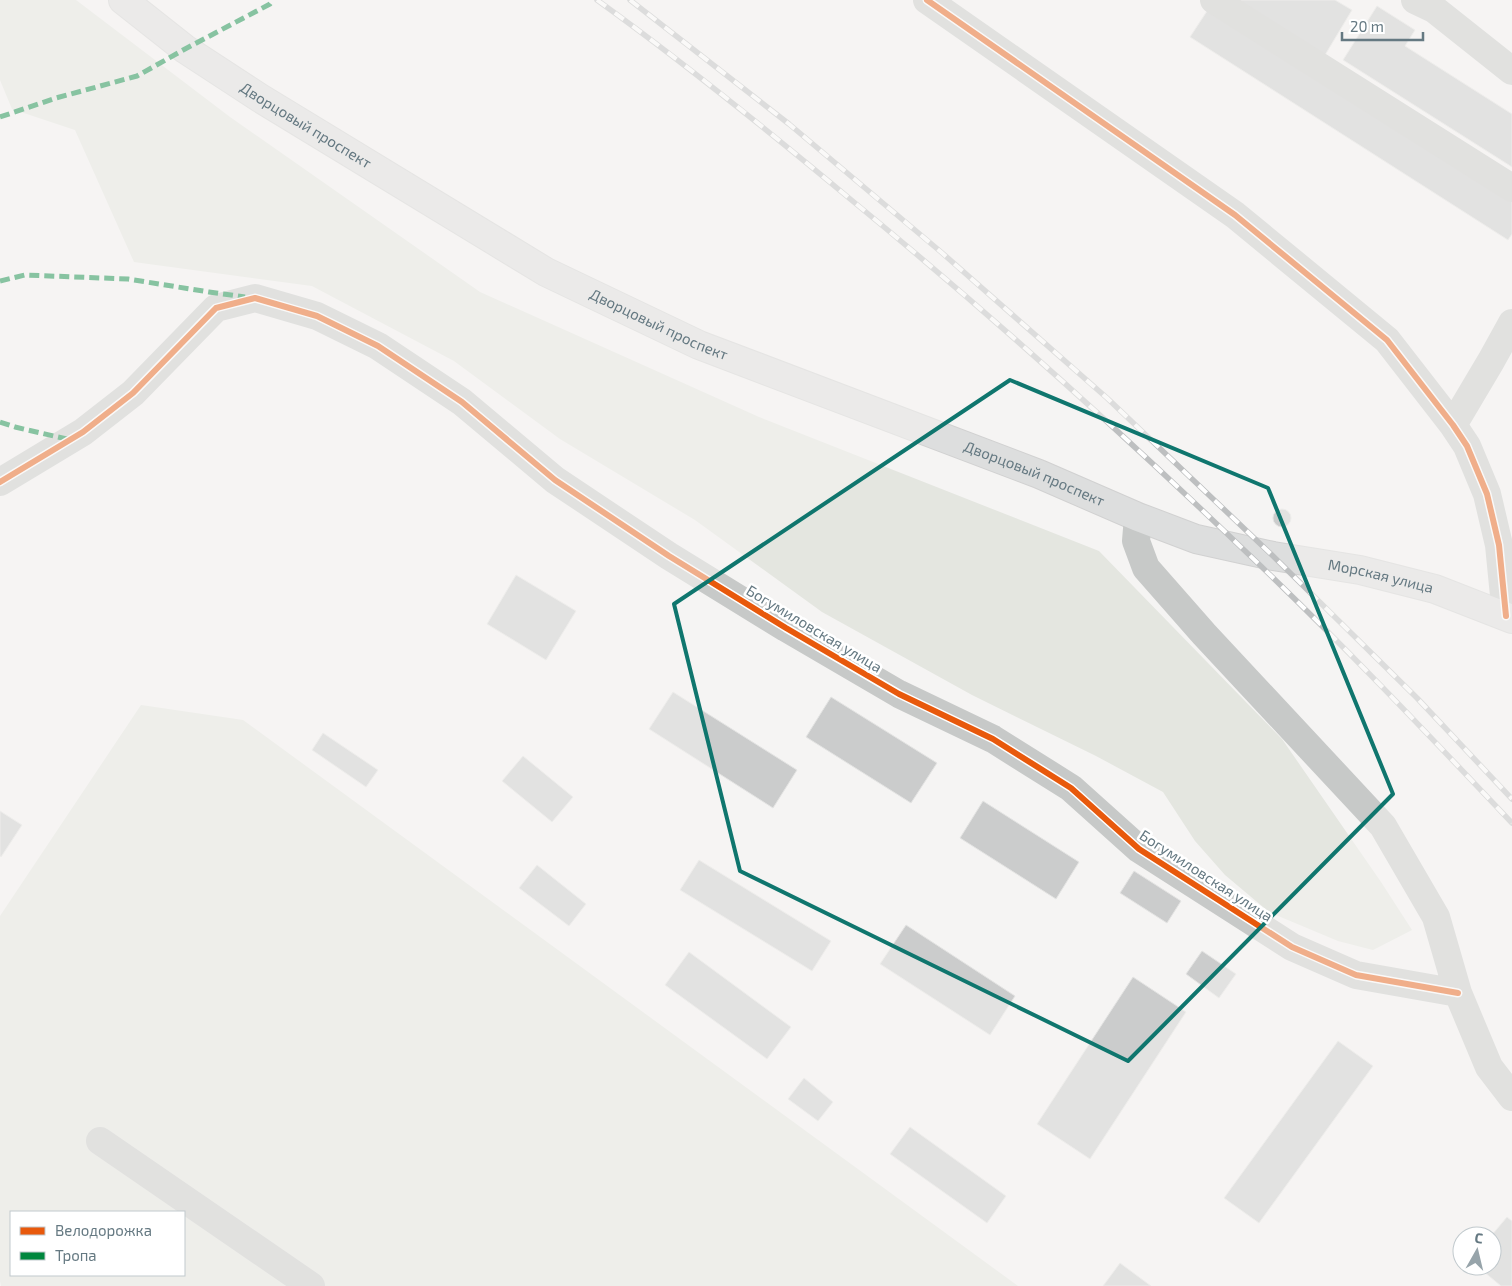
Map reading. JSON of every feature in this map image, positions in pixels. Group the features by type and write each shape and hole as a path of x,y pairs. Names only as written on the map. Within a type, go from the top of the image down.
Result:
{"main road":[{"name":"Дворцовый проспект","path":"123,0 185,49 260,98 546,272 699,345 1030,470 1138,517 1196,539 1244,550"},
{"name":"Морская улица","path":"1244,550 1360,570 1435,590 1509,617"}],"street":[{"path":"1214,0 1512,188"},
{"path":"1415,0 1434,8 1512,71"},
{"path":"934,3 1235,215 1387,340 1467,446 1488,494 1499,545 1509,617"},
{"name":"Богумиловская улица","path":"0,482 83,432 133,393 216,308 256,298 317,316 378,346 462,402 555,480 668,556 899,694 993,739 1064,783 1139,849 1292,947 1356,975 1458,993"},
{"path":"1453,425 1512,322"},
{"path":"1138,517 1136,542 1146,568 1204,634 1383,826 1436,917 1458,993 1489,1067 1512,1098"},
{"path":"100,1141 311,1286"}],"highlighted area":[{"path":"1010,380 1268,488 1393,794 1128,1061 740,871 674,604"}],"shaded area":[{"path":"0,0 76,0 230,117 480,292 759,417 1099,551 1282,739 1412,930 1373,950 1338,941 1269,912 1225,875 1195,841 1163,792 1096,756 972,695 822,612 695,520 560,439 454,361 312,286 134,262 75,130 12,109 0,80"},
{"path":"141,705 243,720 1018,1286 1,1286 0,916"}],"building":[{"path":"1235,0 1335,0 1352,10 1325,55"},
{"path":"1211,5 1512,198 1512,234 1508,240 1190,37"},
{"path":"1377,6 1415,30 1405,46 1512,114 1512,167 1343,60"},
{"path":"1282,509 1288,512 1291,518 1288,524 1282,527 1276,524 1273,518 1276,512"},
{"path":"516,575 576,611 546,660 487,624"},
{"path":"673,692 797,770 773,808 649,729"},
{"path":"831,697 937,763 911,803 806,737"},
{"path":"323,733 378,770 366,787 312,750"},
{"path":"523,756 573,797 552,822 502,781"},
{"path":"983,801 1079,862 1056,899 960,838"},
{"path":"0,811 22,825 1,857 0,856"},
{"path":"699,860 831,941 812,971 680,890"},
{"path":"537,865 586,904 569,926 519,888"},
{"path":"1134,871 1181,901 1167,923 1120,893"},
{"path":"906,925 1015,996 990,1035 880,964"},
{"path":"1202,951 1236,974 1219,998 1186,974"},
{"path":"689,952 791,1027 767,1059 665,985"},
{"path":"1133,977 1186,1012 1090,1159 1037,1124"},
{"path":"1338,1041 1373,1066 1259,1223 1224,1198"},
{"path":"804,1078 833,1102 818,1121 788,1099"},
{"path":"910,1127 1006,1196 987,1223 890,1154"},
{"path":"1507,1217 1512,1221 1512,1286 1501,1286 1489,1276 1502,1276 1502,1226 1499,1226"},
{"path":"1120,1263 1151,1286 1103,1286"}],"railway":[{"path":"597,0 696,74 792,151 955,287 1052,372 1278,582 1512,823"},
{"path":"630,0 789,124 941,252 1107,398 1273,556 1417,698 1512,799"}],"marked path":[{"path":"0,117 56,98 137,76 270,4 273,0"},
{"path":"0,281 25,275 128,279 245,297"},
{"path":"0,422 71,440"}],"cycle path":[{"path":"927,0 1235,215 1387,340 1467,446 1487,494 1499,545 1506,616"},
{"path":"0,482 83,432 133,393 216,308 255,298 317,316 378,346 462,402 555,480 669,556 786,628 899,694 993,739 1071,788 1139,849 1292,947 1356,975 1458,993"}]}
